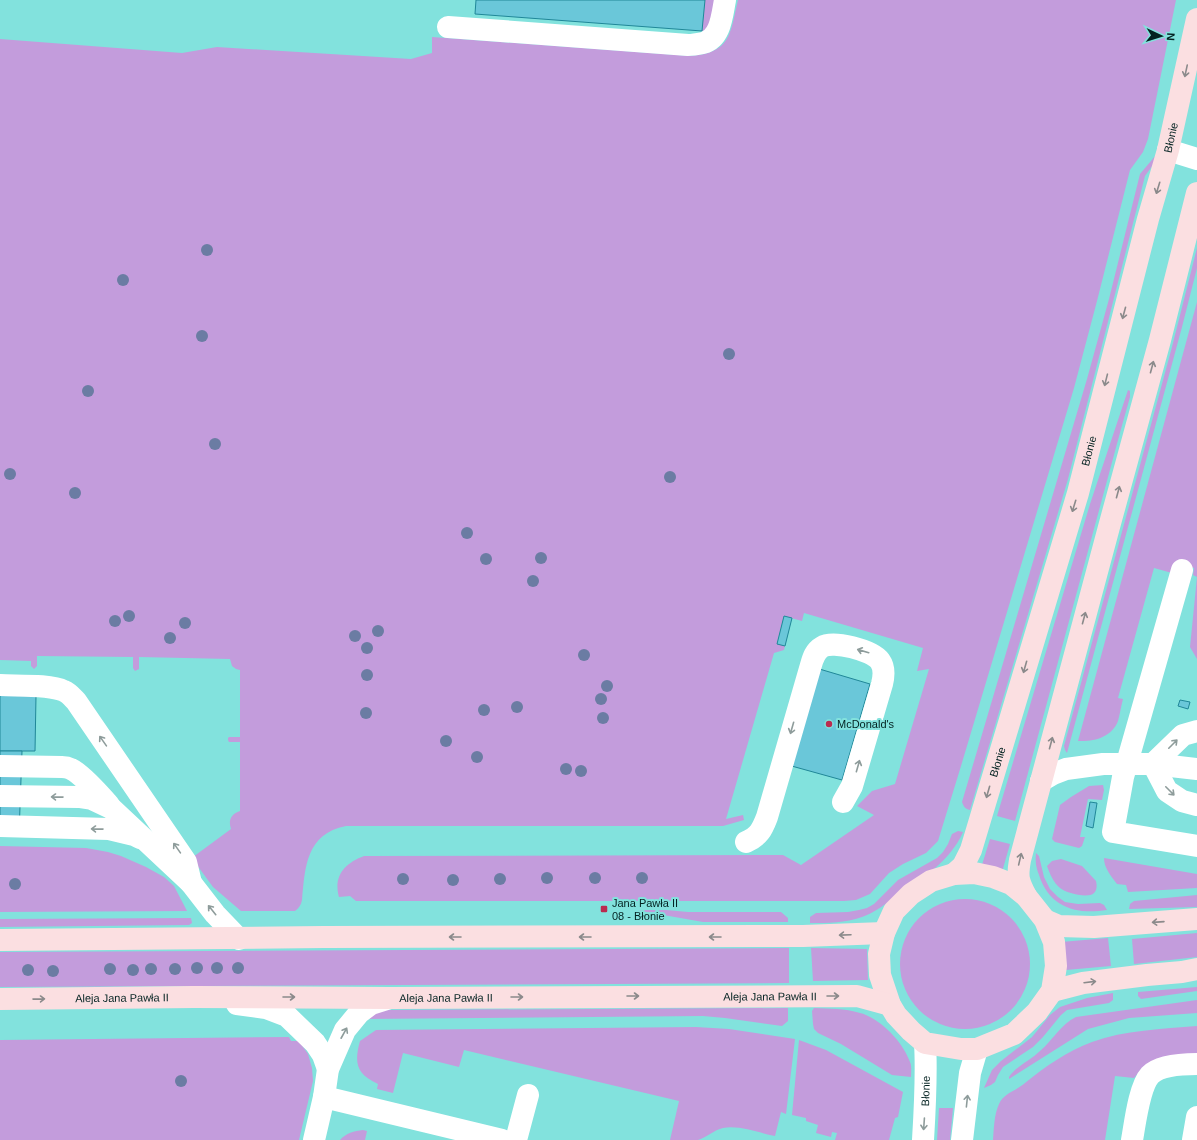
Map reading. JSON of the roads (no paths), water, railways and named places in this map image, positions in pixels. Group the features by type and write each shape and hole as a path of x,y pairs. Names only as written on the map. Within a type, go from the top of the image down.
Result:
{"main road":[{"name":"Błonie","path":"954,874 964,866 971,850 1078,493 1148,219 1168,150 1197,19"},
{"path":"1026,896 1011,884 993,877 974,873 954,874 931,881 911,894 894,911 884,933 879,954 880,975 890,1005 896,1015 925,1043 961,1049 977,1049 1014,1034 1037,1012 1052,991 1056,966 1054,942 1045,920 1026,896 1019,883 1018,872 1020,860 1160,340 1197,193"},
{"path":"1045,920 1059,926 1094,927 1197,919"},
{"path":"0,940 238,939 324,937 803,936 884,933"},
{"path":"1052,991 1083,983 1197,969"},
{"name":"Aleja Jana Pawła II","path":"0,999 194,997 390,998 857,996 890,1005"}],"street":[{"path":"448,27 688,46 705,43 713,37 719,28 725,0"},
{"path":"1168,150 1197,158"},
{"path":"1182,570 1123,777 1113,832 1197,846"},
{"path":"746,842 756,837 764,824 814,656 818,650 829,645 845,646 868,652 880,661 884,671 882,684 852,786 843,802"},
{"path":"0,685 49,687 65,691 76,701 186,862 191,884"},
{"path":"1153,764 1183,735 1197,731"},
{"path":"1041,781 1066,769 1103,764 1153,764 1197,769"},
{"path":"1153,764 1167,791 1182,801 1197,806"},
{"path":"0,766 62,767 71,769 77,773 95,789 111,808 191,884 215,914 238,939"},
{"path":"0,780 67,781 83,784 95,789"},
{"path":"0,796 78,797 92,799 111,808"},
{"path":"0,810 104,813 115,816 128,823"},
{"path":"0,826 109,829 134,834 148,842"},
{"path":"194,997 266,1008 287,1016 315,1044 323,1056 328,1069"},
{"path":"314,1140 324,1097 328,1069 345,1030 359,1013 371,1004 390,998"},
{"name":"Błonie","path":"923,1140 926,1091 925,1043"},
{"path":"962,1140 970,1073 977,1049"},
{"path":"1132,1140 1138,1107 1144,1086 1150,1075 1164,1067 1182,1064 1197,1064"},
{"path":"516,1140 528,1095"},
{"path":"324,1097 502,1140"},
{"path":"1193,1140 1197,1118"}],"place":[{"name":"McDonald's","path":"829,724"},
{"name":"Jana Pawła II 08 - Błonie","path":"604,909"}]}
